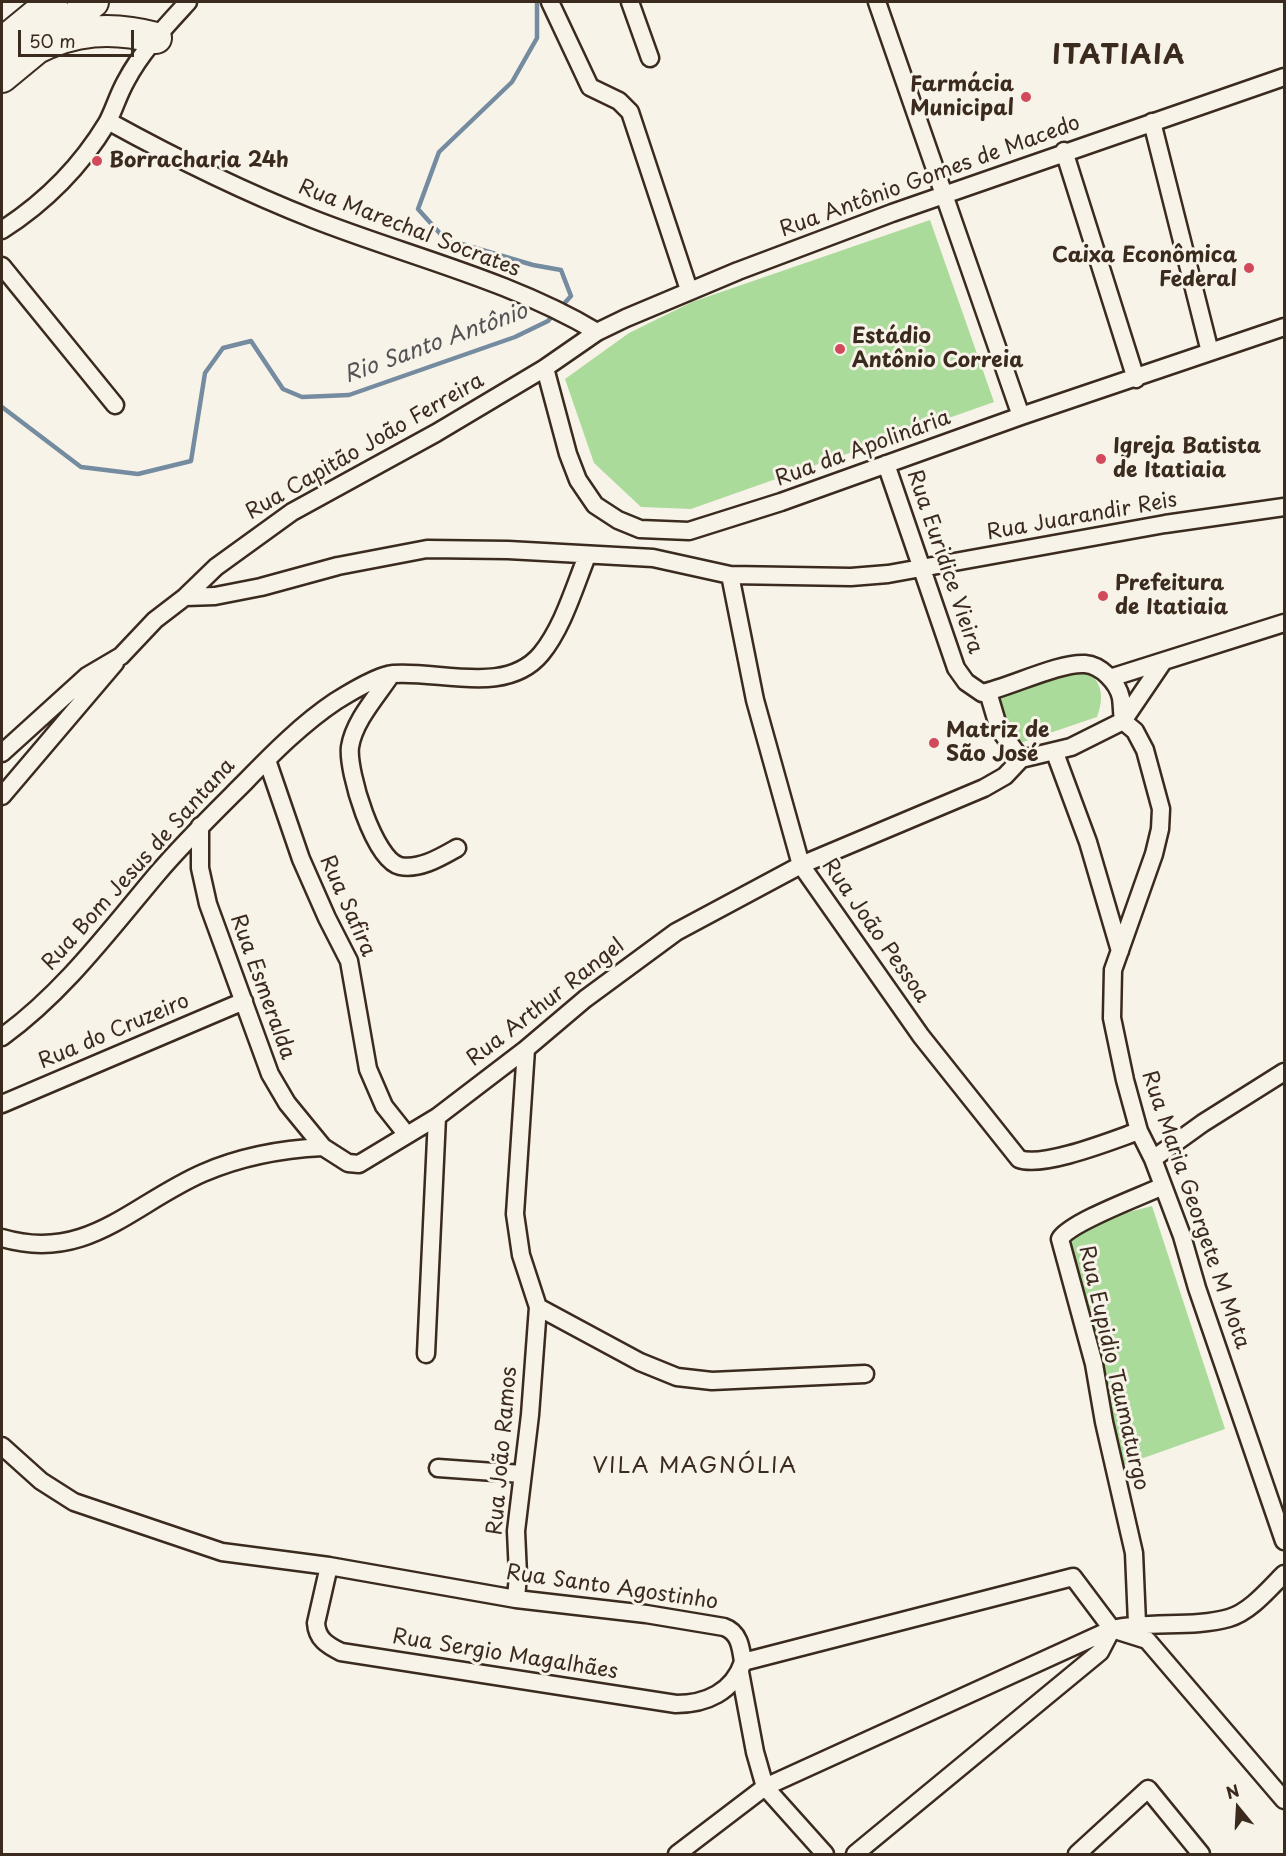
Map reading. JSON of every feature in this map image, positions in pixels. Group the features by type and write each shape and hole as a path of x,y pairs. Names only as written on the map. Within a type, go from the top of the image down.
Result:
{"highway":[{"path":"2,43 52,2"},
{"path":"2,76 93,2"},
{"path":"33,50 74,33 88,31 134,32 156,38"}],"street":[{"path":"2,230 22,217 86,156 108,121 126,80 156,38 188,2"},
{"path":"550,2 590,87 626,106 630,112 689,290"},
{"path":"630,2 650,58"},
{"path":"877,2 1021,416"},
{"name":"Rua Antônio Gomes de Macedo","path":"597,332 689,290 1064,151 1284,77"},
{"name":"Rua Marechal Socrates","path":"108,121 186,164 314,219 539,303 572,317 597,332"},
{"path":"1152,122 1210,352"},
{"path":"1064,151 1136,379"},
{"path":"2,266 115,405"},
{"name":"Rua da Apolinária","path":"545,368 568,454 578,480 595,505 618,520 640,529 689,531 723,522 1021,416 1136,379 1284,327"},
{"name":"Rua Capitão João Ferreira","path":"2,753 87,676 121,656 155,620 185,597 216,567 292,512 545,368 597,332"},
{"name":"Rua Euridice Vieira","path":"886,464 956,668 966,682 978,691 988,692"},
{"name":"Rua Juarandir Reis","path":"185,597 215,596 261,588 338,566 418,550 499,549 587,556 653,558 730,575 851,577 923,570 1165,524 1284,507"},
{"name":"Rua Bom Jesus de Santana","path":"2,1037 41,1005 103,940 200,826 267,760 323,710 349,693 392,674 476,678 507,674 531,663 553,634 587,556"},
{"name":"Rua João Pessoa","path":"730,575 755,700 801,865 921,1036 1019,1159 1027,1162 1065,1155 1139,1131"},
{"path":"1110,678 1284,623"},
{"path":"2,796 121,656"},
{"path":"1123,721 1121,698 1110,678 1093,665 1080,664 988,692 999,729 1021,759 1055,753 1084,742 1123,721 1163,662"},
{"path":"392,674 362,719 350,747 353,775 362,806 377,842 393,863 400,866 416,866 456,848"},
{"name":"Rua Maria Georgete M Mota","path":"1123,721 1135,731 1145,750 1161,809 1160,829 1154,854 1113,970 1112,1018 1139,1131 1154,1159 1284,1541"},
{"path":"1055,753 1088,842 1120,951"},
{"name":"Rua Arthur Rangel","path":"323,1147 348,1163 359,1164 437,1117 526,1049 585,999 676,932 801,865 984,788 1005,776 1021,759"},
{"name":"Rua Safira","path":"267,760 315,892 349,961 356,987 368,1069 384,1106 407,1135"},
{"name":"Rua Esmeralda","path":"200,826 200,868 208,904 270,1074 287,1103 323,1147"},
{"name":"Rua do Cruzeiro","path":"2,1104 244,1001"},
{"name":"Rua João Ramos","path":"516,1599 518,1575 516,1531 530,1414 538,1307 521,1255 515,1214 526,1049"},
{"path":"1154,1159 1203,1123 1284,1072"},
{"path":"426,1354 437,1117"},
{"path":"2,1238 32,1245 72,1242 125,1218 204,1172 262,1154 291,1148 323,1147"},
{"name":"Rua Eupidio Taumaturgo","path":"1137,1623 1134,1553 1104,1422 1094,1364 1060,1239 1065,1232 1080,1222 1163,1186"},
{"path":"538,1307 640,1362 687,1379 712,1381 865,1374"},
{"name":"Rua Santo Agostinho","path":"2,1446 41,1480 74,1502 222,1551 329,1566 516,1599 646,1614 733,1630 736,1634 755,1752 765,1788"},
{"path":"438,1468 522,1474"},
{"name":"Rua Sergio Magalhães","path":"329,1566 316,1632 329,1646 341,1652 676,1704 689,1704 714,1696 726,1689 741,1667"},
{"path":"677,1854 765,1788 1112,1629 1137,1623 1183,1623 1230,1617 1252,1604 1284,1574"},
{"path":"741,1667 1073,1577 1112,1629 1147,1640 1284,1800"},
{"path":"855,1854 1100,1652 1112,1629"},
{"path":"765,1788 825,1854"},
{"path":"1077,1854 1148,1789 1201,1854"}],"green space":[{"path":"930,220 994,402 691,509 641,507 594,463 565,379 629,333 692,302"},
{"path":"1081,669 1093,677 1100,688 1101,702 1097,717 1023,742 1008,736 996,708 1004,693"},
{"path":"1152,1206 1225,1429 1121,1466 1063,1229"}],"waterway":[{"name":"Rio Santo Antônio","path":"537,2 537,38 512,82 439,152 418,209 445,239 533,265 561,270 571,296 560,308"},
{"name":"Rio Santo Antônio","path":"2,407 81,467 138,474 191,461 205,373 223,348 251,341 283,389 302,397 349,395 515,337 548,321 554,314"}],"place":[{"name":"Farmácia Municipal","path":"1026,97"},
{"name":"Borracharia 24h","path":"97,161"},
{"name":"Caixa Econômica Federal","path":"1249,268"},
{"name":"Estádio Antônio Correia","path":"840,349"},
{"name":"Igreja Batista de Itatiaia","path":"1101,459"},
{"name":"Prefeitura de Itatiaia","path":"1103,596"},
{"name":"Matriz de São José","path":"934,743"}],"district":[{"name":"ITATIAIA","path":"1119,57"},
{"name":"VILA MAGNÓLIA","path":"695,1467"}]}
